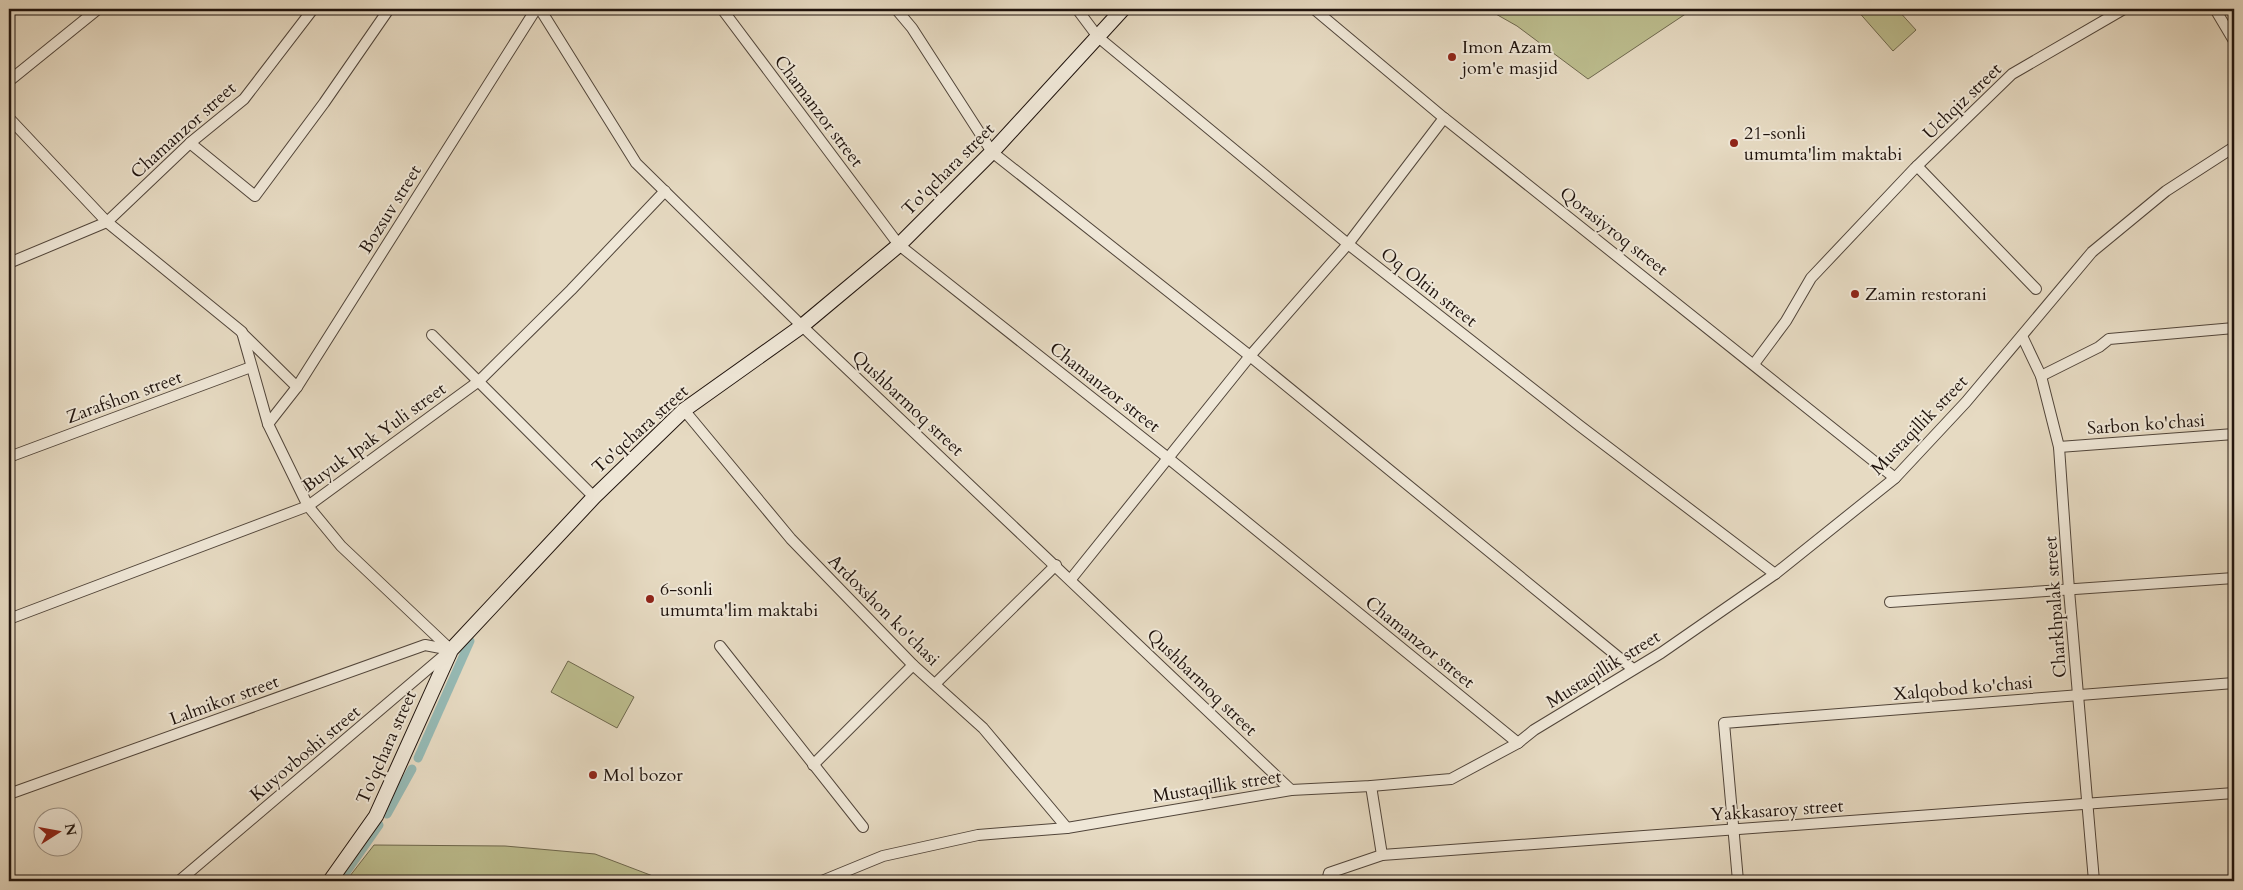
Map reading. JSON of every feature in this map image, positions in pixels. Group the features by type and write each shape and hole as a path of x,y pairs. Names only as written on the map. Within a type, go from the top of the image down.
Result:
{"street":[{"path":"9,81 98,9"},
{"name":"Chamanzor street","path":"106,222 190,142 244,99 313,9"},
{"path":"190,142 255,196 324,103 389,9"},
{"name":"Qushbarmoq street","path":"538,9 636,163 802,326 1071,579 1291,790"},
{"name":"Bozsuv street","path":"268,424 297,386 538,9"},
{"name":"Chamanzor street","path":"722,9 899,245 1168,458 1518,743"},
{"path":"896,9 912,28 992,152 1250,356 1633,669"},
{"name":"Oq Oltin street","path":"1077,9 1098,38 1348,244 1580,426 1775,574"},
{"name":"To'qchara street","path":"330,881 376,816 451,650 594,497 684,410 802,326 899,245 992,152 1123,9"},
{"name":"Qorasiyroq street","path":"1314,9 1444,118 1895,478"},
{"name":"Uchqiz street","path":"1754,364 1786,321 1811,278 1917,166 2012,74 2124,9"},
{"path":"2215,9 2234,41"},
{"path":"9,118 106,222 242,332 297,386"},
{"path":"1071,579 1250,356 1348,244 1444,118"},
{"name":"Mustaqillik street","path":"822,881 883,856 978,835 1067,828 1291,790 1451,779 1518,743 1661,652 1775,574 1895,478 1966,402 2092,252 2166,191 2234,147"},
{"path":"1917,166 2036,289"},
{"name":"Buyuk Ipak Yuli street","path":"9,619 308,506 478,380 571,290 665,191"},
{"path":"9,263 106,222"},
{"path":"2042,376 2099,347 2110,338 2234,328"},
{"path":"242,332 268,424 308,506 341,546 451,650"},
{"path":"432,335 594,497"},
{"name":"Charkhpalak street","path":"2022,336 2042,376 2059,447 2069,590 2094,881"},
{"name":"Zarafshon street","path":"9,457 251,367"},
{"name":"Ardoxshon ko'chasi","path":"684,410 790,539 913,665 983,728 1067,828"},
{"name":"Sarbon ko'chasi","path":"2059,447 2234,434"},
{"path":"935,684 1056,565"},
{"path":"1890,602 2234,578"},
{"name":"Lalmikor street","path":"9,792 425,645 451,650"},
{"path":"720,646 813,766 864,827"},
{"name":"Kuyovboshi street","path":"179,881 451,650"},
{"path":"813,766 913,665"},
{"name":"Xalqobod ko'chasi","path":"1732,830 1724,723 2234,683"},
{"path":"1371,786 1382,855"},
{"name":"Yakkasaroy street","path":"1327,879 1338,868 1382,855 2234,793"},
{"path":"1732,830 1738,881"}],"green space":[{"path":"1487,9 1693,9 1588,79 1517,26"},
{"path":"1856,9 1897,9 1916,30 1893,51"},
{"path":"568,661 634,697 617,728 551,692"},
{"path":"374,845 505,846 595,854 666,881 346,881"}],"waterway":[{"path":"418,758 470,641"},
{"path":"387,814 412,769"},
{"path":"340,881 379,825"}],"place":[{"name":"Imon Azam jom'e masjid","path":"1452,57"},
{"name":"21-sonli umumta'lim maktabi","path":"1734,143"},
{"name":"Zamin restorani","path":"1855,294"},
{"name":"6-sonli umumta'lim maktabi","path":"650,599"},
{"name":"Mol bozor","path":"593,775"}]}
